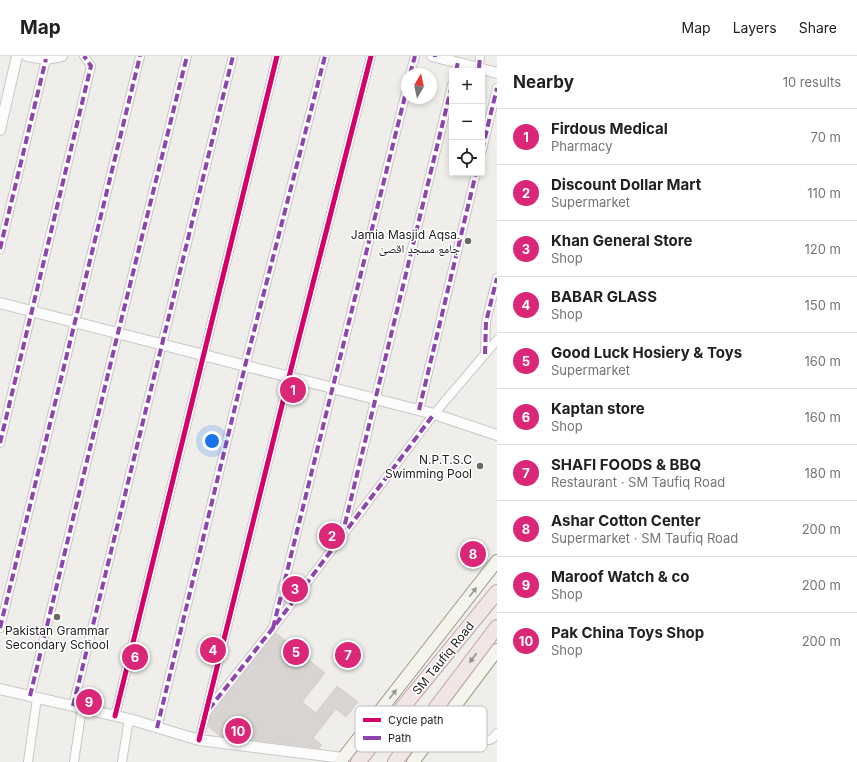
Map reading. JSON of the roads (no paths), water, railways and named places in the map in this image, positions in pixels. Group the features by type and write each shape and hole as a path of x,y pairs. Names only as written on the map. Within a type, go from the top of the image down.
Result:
{"highway":[{"name":"SM Taufiq Road","path":"404,706 497,592"},
{"path":"437,706 497,627"},
{"name":"SM Taufiq Road","path":"358,762 366,752"},
{"path":"395,762 403,752"}],"main road":[{"path":"384,706 497,562"},
{"path":"455,706 497,650"},
{"path":"342,760 355,743"},
{"path":"413,762 420,752"}],"street":[{"path":"0,130 18,56"},
{"path":"27,56 46,59 62,56"},
{"path":"0,443 91,66 84,56"},
{"path":"0,628 140,56"},
{"path":"28,762 33,697 118,333 187,56"},
{"path":"74,762 78,707 162,344 233,56"},
{"path":"115,716 277,56"},
{"path":"157,728 245,366 325,56"},
{"path":"199,740 289,377 371,56"},
{"path":"412,68 415,56"},
{"path":"434,56 457,67 479,68 480,56"},
{"path":"0,250 46,59"},
{"path":"485,70 497,73"},
{"path":"484,140 497,88"},
{"path":"342,536 449,98"},
{"path":"273,628 403,104"},
{"path":"419,410 475,176"},
{"path":"485,354 486,322 497,278"},
{"path":"0,302 434,414 497,435"},
{"path":"205,714 273,628 434,414 497,340"},
{"path":"0,689 129,719 199,740 342,760"},
{"path":"122,762 129,719"},
{"path":"487,740 492,739 497,733"}],"place":[{"name":"Jamia Masjid Aqsa۔ جامع مسجد اقصیٰ","path":"468,241"},
{"name":"Firdous Medical","path":"293,390"},
{"name":"N.P.T.S.C Swimming Pool","path":"480,466"},
{"name":"Discount Dollar Mart","path":"332,536"},
{"name":"Ashar Cotton Center","path":"473,554"},
{"name":"Khan General Store","path":"295,589"},
{"name":"Pakistan Grammar Secondary School","path":"57,617"},
{"name":"BABAR GLASS","path":"213,650"},
{"name":"Good Luck Hosiery & Toys","path":"296,652"},
{"name":"SHAFI FOODS & BBQ","path":"348,655"},
{"name":"Kaptan store","path":"135,657"},
{"name":"Maroof Watch & co","path":"89,702"},
{"name":"Pak China Toys Shop","path":"238,731"}]}
